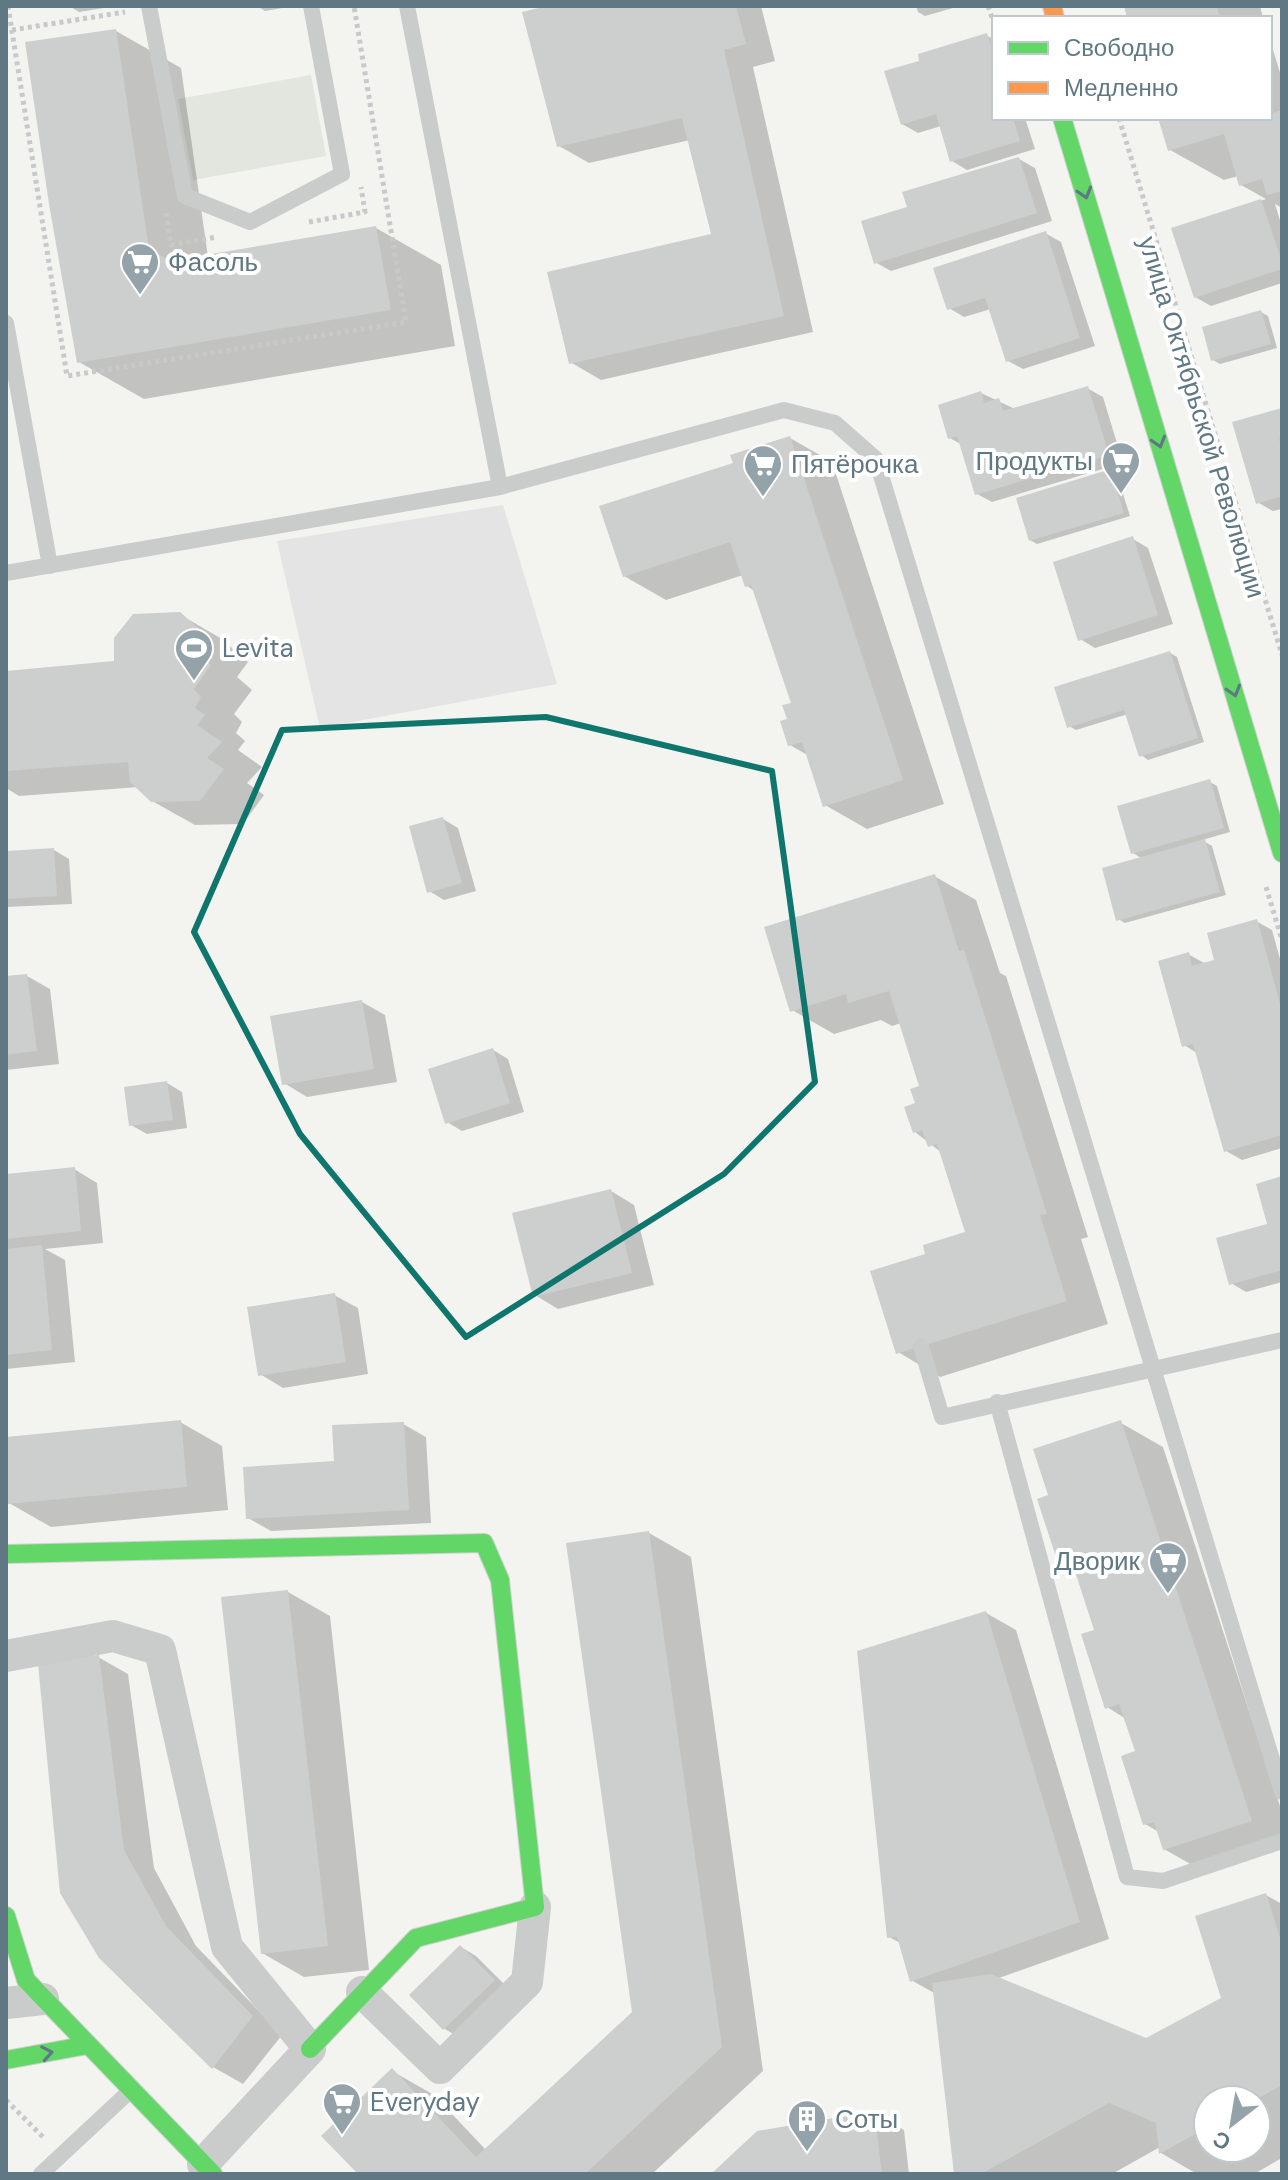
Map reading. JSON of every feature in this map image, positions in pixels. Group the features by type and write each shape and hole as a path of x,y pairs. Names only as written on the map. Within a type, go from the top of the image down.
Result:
{"street":[{"path":"1063,120 1282,853"},
{"path":"6,1554 484,1543 500,1580 535,1907 527,1982 440,2068 362,1992"},
{"path":"6,1656 113,1636 160,1650 227,1947 310,2049"},
{"path":"6,1916 26,1980 208,2169 310,2049 416,1938 535,1907"},
{"path":"6,2003 43,1999"},
{"path":"6,2060 88,2045"}],"lane":[{"path":"149,6 185,196 250,222 342,174 311,6"},
{"path":"407,6 500,487"},
{"path":"6,323 50,566"},
{"path":"6,573 500,487 784,410 835,423 876,459 1282,1792"},
{"path":"921,1346 942,1417 997,1402 1282,1340"},
{"path":"997,1402 1127,1877 1163,1881 1282,1841"},
{"path":"41,2174 131,2090"}],"path":[{"path":"8,6 67,376 406,322 354,6"},
{"path":"12,30 130,12"},
{"path":"1120,120 1282,655"},
{"path":"306,222 365,212 360,182"},
{"path":"163,198 171,245 231,235"}],"highlighted area":[{"path":"546,717 772,771 815,1082 724,1174 466,1337 300,1134 194,932 282,730"}],"shaded area":[{"path":"311,75 326,156 193,180 178,99"},
{"path":"503,505 557,684 320,728 277,541"}],"building":[{"path":"547,6 736,6 746,44 724,50 784,316 569,364 547,272 711,234 682,118 557,147 522,12"},
{"path":"1124,6 1217,6 1220,16 1126,16"},
{"path":"116,29 149,249 170,261 376,226 391,310 77,363 25,42"},
{"path":"987,33 992,49 992,120 1014,120 1020,141 950,162 936,114 901,125 884,71 919,61 918,54"},
{"path":"1282,110 1282,191 1267,195 1262,179 1239,186 1224,134 1168,151 1159,120 1272,120 1272,113"},
{"path":"1019,157 1037,213 874,264 861,221 907,207 902,192"},
{"path":"1261,199 1282,269 1194,298 1171,228"},
{"path":"1046,231 1080,338 1006,362 985,298 947,310 933,268"},
{"path":"1261,310 1271,344 1211,361 1202,327"},
{"path":"1088,386 1109,455 975,495 957,436 948,439 938,405 981,391 984,403 999,398 1003,411"},
{"path":"1282,408 1282,438 1279,439 1282,449 1282,496 1256,504 1232,422"},
{"path":"790,436 903,780 823,807 802,742 788,746 780,721 787,719 782,705 791,703 751,585 745,587 730,542 623,577 599,506 733,463 730,455"},
{"path":"1111,469 1124,513 1029,541 1016,498"},
{"path":"1133,536 1158,615 1078,641 1053,562"},
{"path":"180,612 207,636 196,652 211,665 194,689 201,697 195,708 205,715 197,725 222,742 207,758 224,769 200,801 151,802 130,782 128,762 6,771 6,671 114,661 114,638 133,614"},
{"path":"1170,651 1198,738 1139,757 1124,710 1067,728 1054,687"},
{"path":"1210,779 1224,828 1131,854 1117,806"},
{"path":"443,817 462,883 427,893 409,826"},
{"path":"1205,839 1220,892 1116,921 1102,868"},
{"path":"54,848 57,896 6,899 6,851"},
{"path":"935,874 959,951 964,950 1047,1214 1040,1215 1067,1301 896,1354 870,1271 925,1254 923,1245 965,1232 937,1144 928,1147 922,1130 913,1133 904,1107 915,1103 910,1089 919,1086 889,991 848,1003 846,994 790,1012 764,927"},
{"path":"1257,919 1282,1011 1282,1135 1224,1152 1193,1044 1182,1047 1158,961 1189,952 1192,966 1214,960 1207,933"},
{"path":"27,974 37,1051 6,1055 6,976"},
{"path":"362,1000 374,1069 282,1085 270,1016"},
{"path":"493,1048 510,1103 445,1124 428,1069"},
{"path":"167,1081 173,1120 129,1126 124,1087"},
{"path":"75,1167 81,1231 6,1239 6,1174"},
{"path":"1282,1176 1282,1270 1229,1285 1216,1238 1267,1224 1256,1184"},
{"path":"611,1189 632,1273 533,1297 512,1213"},
{"path":"42,1245 52,1350 6,1355 6,1249"},
{"path":"335,1293 346,1362 258,1376 247,1307"},
{"path":"181,1420 187,1487 7,1504 6,1437"},
{"path":"1121,1420 1252,1821 1163,1850 1154,1822 1143,1825 1121,1756 1135,1751 1119,1704 1105,1709 1081,1634 1094,1630 1071,1559 1058,1563 1037,1499 1048,1495 1033,1449"},
{"path":"404,1422 409,1510 246,1519 243,1467 334,1461 332,1425"},
{"path":"649,1531 722,2047 585,2174 358,2174 321,2136 392,2068 476,2157 632,2012 566,1543"},
{"path":"288,1590 328,1946 261,1954 221,1597"},
{"path":"986,1611 1080,1922 910,1982 897,1937 887,1938 857,1651"},
{"path":"99,1655 124,1850 166,1926 253,2016 212,2069 99,1958 60,1893 38,1664"},
{"path":"1266,1893 1282,1944 1282,2085 1272,2091 1272,2084 1192,2084 1192,2136 1159,2154 1156,2123 1109,2103 981,2174 954,2174 932,1983 991,1974 1146,2038 1221,1998 1195,1916"},
{"path":"460,1945 495,1980 443,2030 409,1995"},
{"name":"Соты","path":"874,2111 882,2174 711,2174 757,2131"}],"traffic: fast":[{"path":"1063,120 1282,853"},
{"path":"6,1554 484,1543 500,1580 535,1907 416,1938 310,2049"},
{"path":"6,1916 26,1980 213,2174"},
{"path":"6,2060 88,2045"}],"traffic: slow":[{"path":"1052,6 1054,16"}],"place":[{"name":"Фасоль","path":"140,296"},
{"name":"Продукты","path":"1121,495"},
{"name":"Пятёрочка","path":"763,498"},
{"name":"Levita","path":"194,682"},
{"name":"Дворик","path":"1168,1595"},
{"name":"Everyday","path":"342,2136"},
{"name":"Соты","path":"807,2153"}]}
